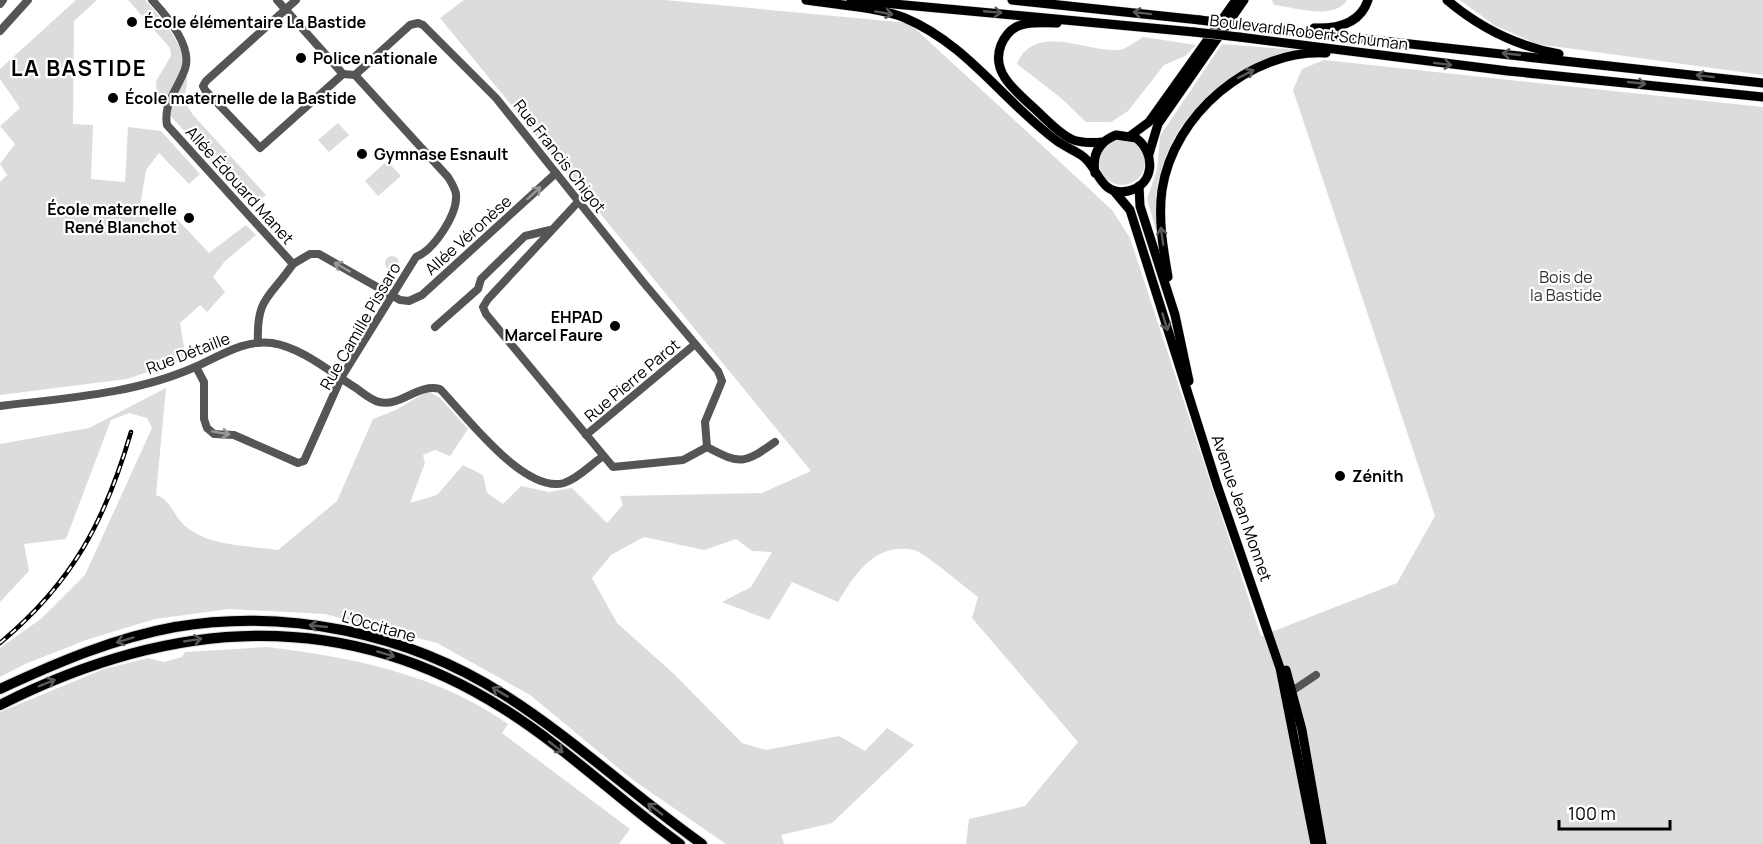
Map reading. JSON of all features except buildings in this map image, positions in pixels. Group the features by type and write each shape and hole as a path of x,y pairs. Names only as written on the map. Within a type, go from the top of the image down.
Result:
{"highway":[{"name":"L'Occitane","path":"0,689 95,649 175,627 242,621 281,622 348,631 402,646 433,658 501,693 543,721 702,844"},
{"name":"L'Occitane","path":"0,705 95,664 146,649 201,638 286,636 348,645 408,661 477,692 531,727 680,844"}],"main road":[{"path":"806,0 902,16 936,33 1058,141 1082,156 1102,184 1114,191 1123,192 1139,186 1149,171 1149,154 1158,124 1250,0"},
{"name":"Boulevard Robert Schuman","path":"851,0 1093,21 1380,56 1763,97"},
{"name":"Boulevard Robert Schuman","path":"1012,0 1763,83"},
{"path":"1051,0 1079,6"},
{"path":"1130,136 1149,122 1236,0"},
{"path":"1205,59 1244,0"},
{"path":"1258,27 1322,28 1345,25 1360,15 1368,0"},
{"path":"1447,0 1477,24 1522,46 1635,68"},
{"path":"1093,21 1027,24 1016,27 1007,34 1000,47 999,63 1002,75 1010,86 1061,132 1073,140 1103,142"},
{"path":"1175,315 1160,220 1162,188 1173,151 1200,111 1238,78 1264,65 1293,57 1321,53 1380,56"},
{"path":"1095,172 1094,156 1103,142 1116,135 1130,136 1142,142 1149,154"},
{"name":"Avenue Jean Monnet","path":"1139,186 1140,206 1175,315 1188,380 1268,613 1292,691 1322,844"},
{"name":"Avenue Jean Monnet","path":"1114,191 1130,210 1217,485 1277,657 1315,844"}],"street":[{"path":"0,4 3,0"},
{"path":"0,32 28,0"},
{"name":"Allée Édouard Manet","path":"152,0 166,15 186,58 186,67 167,106 167,125 293,264"},
{"path":"277,0 343,74 355,75"},
{"path":"296,0 206,81 203,86 208,94 260,148 343,74"},
{"name":"Rue Francis Chigot","path":"355,75 410,25 423,25 496,98 694,345 718,371 722,381 705,422 707,447"},
{"name":"Rue Camille Pissaro","path":"196,367 204,382 205,424 214,434 234,435 298,463 307,458 341,378 416,257 428,252 453,214 456,200 454,188 443,171 355,75"},
{"name":"Allée Véronèse","path":"392,295 400,300 409,301 422,295 556,173"},
{"path":"579,202 483,307 602,457 613,467 682,460 707,447 733,460 750,460 775,442"},
{"path":"435,327 478,288 481,279 525,236 552,229"},
{"name":"Allée Édouard Manet","path":"258,344 260,310 264,299 293,264 310,254 318,254 392,295"},
{"name":"Rue Détaille","path":"0,406 124,389 170,377 238,347 269,343 289,348 380,402 399,400 423,388 440,389 519,471 541,483 562,483 573,479 602,457"},
{"name":"Rue Pierre Parot","path":"586,435 694,345"},
{"path":"1292,691 1316,675"}],"green space":[{"path":"76,0 97,0 74,21 73,124 93,125 91,179 125,182 128,127 161,131 200,174 189,184 159,153 146,170 140,207 148,217 160,222 177,219 209,253 246,225 256,235 225,261 213,277 225,292 207,312 200,305 180,323 186,359 127,379 0,395 0,182 7,175 0,164 15,144 0,126 20,108 0,79 0,69"},
{"path":"128,0 145,0 172,33 184,59 187,72 187,85 183,99 193,115 266,195 252,206 158,102 156,81 171,56 170,48"},
{"name":"Bois de la Bastide","path":"464,0 665,0 909,23 1112,210 1130,238 1261,636 1397,583 1435,516 1293,90 1302,69 1324,60 1763,107 1763,844 966,844 969,819 1025,806 1078,742 972,618 978,597 914,550 900,549 877,556 859,571 838,602 792,582 769,620 722,602 751,587 772,552 752,551 736,539 704,550 644,537 611,555 592,578 617,623 674,674 742,743 766,750 839,736 865,751 887,728 914,745 832,823 781,835 784,844 726,844 633,780 530,695 437,643 325,614 229,609 155,619 86,640 25,664 0,677 0,648 42,618 85,575 152,428 147,418 129,413 111,420 66,539 24,544 29,571 0,602 0,444 89,428 166,388 156,495 165,500 180,521 194,532 216,541 241,546 278,550 337,501 373,419 396,410 428,391 440,398 468,429 450,456 435,450 423,455 425,463 410,503 437,495 463,465 483,475 487,493 503,504 521,486 549,492 572,488 607,523 623,505 620,496 762,493 811,471 440,18"},
{"path":"1272,0 1347,0 1333,10 1313,11 1274,5"},
{"path":"1460,0 1763,0 1763,75 1537,44 1494,25"},
{"path":"1143,37 1196,45 1185,56 1164,65 1128,111 1111,122 1086,122 1061,98 1017,64 1025,51 1035,44 1062,42 1121,50"},
{"path":"1222,44 1298,50 1273,57 1248,68 1205,99 1188,118 1174,140 1163,165 1156,196 1158,237 1147,199 1157,170 1160,136"},
{"path":"338,123 349,135 329,152 318,140"},
{"path":"1122,139 1138,146 1145,162 1138,178 1122,185 1106,178 1099,162 1106,146"},
{"path":"387,161 401,176 378,196 365,181"},
{"path":"392,256 397,258 399,263 397,268 392,270 387,268 385,263 387,258"},
{"path":"267,647 330,656 392,670 452,692 508,724 502,733 630,829 619,844 0,844 0,712 104,669 148,658 164,662 182,657 185,652"}],"railway":[{"path":"0,643 48,597 83,548 110,494 131,432"}],"place":[{"name":"École élémentaire La Bastide","path":"132,22"},
{"name":"Police nationale","path":"301,58"},
{"name":"École maternelle de la Bastide","path":"113,98"},
{"name":"Gymnase Esnault","path":"362,154"},
{"name":"École maternelle René Blanchot","path":"189,218"},
{"name":"EHPAD Marcel Faure","path":"615,326"},
{"name":"Zénith","path":"1340,476"}],"district":[{"name":"LA BASTIDE","path":"79,68"}]}
